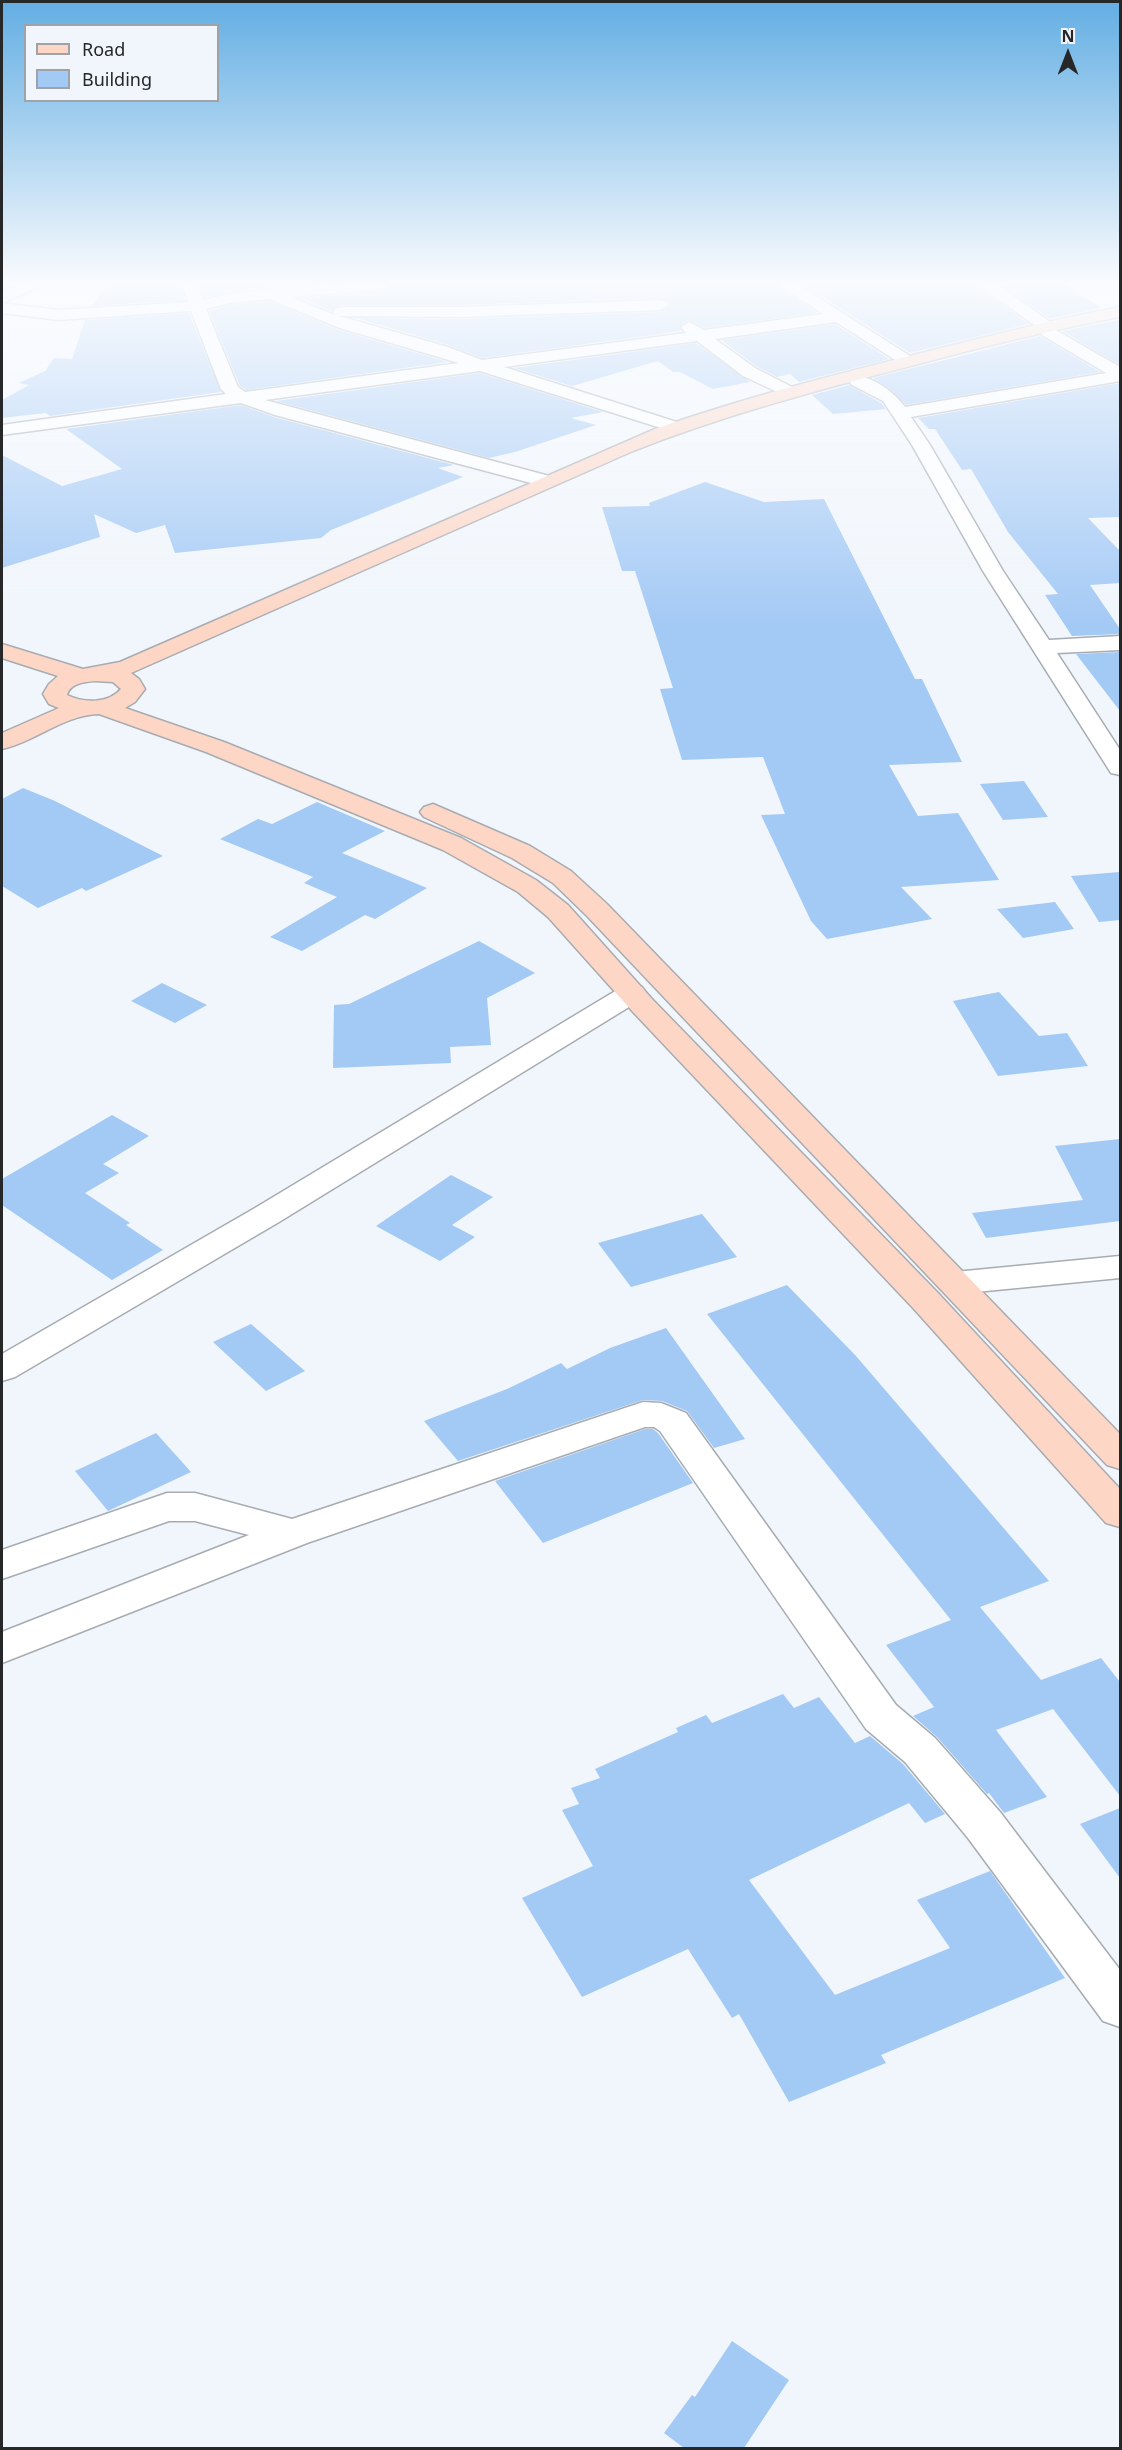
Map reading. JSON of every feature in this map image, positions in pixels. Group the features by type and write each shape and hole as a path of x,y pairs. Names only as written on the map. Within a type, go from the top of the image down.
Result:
{"street":[{"path":"2,430 230,398"},
{"path":"244,398 281,411 546,481"},
{"path":"584,398 677,428"},
{"path":"2,726 62,684 128,667 546,481 677,428 768,398"},
{"path":"2,742 59,716 112,704 165,666 632,455 729,420 801,398"},
{"path":"890,398 921,445 993,571 1120,768"},
{"path":"900,413 985,398"},
{"path":"1041,647 1120,643"},
{"path":"2,651 92,675 118,676 131,689 437,813 503,843 562,877 597,910 1120,1456"},
{"path":"2,668 55,691"},
{"path":"55,691 57,699 64,704 93,707 215,747 452,844 527,886 558,911 632,993 926,1301 1120,1513"},
{"path":"2,1369 267,1215 632,993"},
{"path":"955,1283 1120,1267"},
{"path":"2,1648 293,1533 643,1414 661,1415 673,1422 881,1717 920,1750 984,1825 1120,2006"},
{"path":"2,1565 167,1506 195,1508 293,1533"}],"building":[{"path":"176,398 50,416 46,413 2,418 2,400"},
{"path":"295,398 560,398 603,412 571,418 596,425 515,452 489,458 276,401"},
{"path":"816,398 873,398 886,409 833,414"},
{"path":"899,398 945,398 906,405"},
{"path":"1032,398 1120,398 1120,517 1088,518 1120,551 1120,583 1090,585 1120,629 1120,634 1072,636 1045,595 1058,594 1008,532 971,469 962,470 935,429 929,429 918,418"},
{"path":"241,405 274,417 454,465 438,468 463,477 331,530 321,538 175,553 165,525 136,533 94,514 100,537 2,568 2,455 62,486 122,469 66,429"},
{"path":"705,482 764,502 824,499 915,679 922,679 962,762 889,765 918,816 958,813 999,880 901,887 932,919 827,939 811,921 761,815 785,814 763,757 682,760 660,689 673,688 635,571 622,571 602,507 650,506 649,503"},
{"path":"1120,652 1120,711 1076,654"},
{"path":"1024,781 1048,817 1003,820 980,784"},
{"path":"23,788 55,801 163,856 86,891 82,888 38,908 2,886 2,799"},
{"path":"317,802 385,831 342,853 427,888 375,919 365,915 302,951 270,937 337,897 304,883 313,877 220,839 258,819 272,824"},
{"path":"1120,872 1120,920 1099,922 1071,876"},
{"path":"1055,902 1074,929 1023,938 997,909"},
{"path":"479,941 535,973 487,998 491,1045 450,1047 451,1063 333,1068 334,1005 349,1004"},
{"path":"162,983 207,1005 175,1023 131,1001"},
{"path":"999,992 1039,1036 1067,1033 1088,1066 998,1076 953,1001"},
{"path":"112,1115 149,1136 103,1164 119,1173 85,1193 130,1223 126,1225 163,1250 112,1280 2,1205 2,1179"},
{"path":"1120,1139 1120,1221 986,1238 972,1213 1083,1200 1055,1146"},
{"path":"451,1175 493,1197 452,1225 475,1237 440,1261 376,1226"},
{"path":"702,1214 737,1257 631,1287 598,1243"},
{"path":"787,1285 856,1356 1049,1581 980,1607 1041,1680 1101,1658 1120,1682 1120,1796 1053,1709 996,1730 1047,1797 1004,1813 989,1793 987,1794 937,1737 913,1716 934,1707 886,1645 951,1620 707,1314"},
{"path":"251,1324 305,1371 266,1391 213,1342"},
{"path":"666,1328 745,1439 714,1448 687,1411 662,1401 643,1400 458,1461 424,1421 507,1389 561,1363 567,1369 610,1348"},
{"path":"645,1429 653,1429 658,1433 693,1483 543,1543 495,1481"},
{"path":"156,1433 191,1472 108,1511 75,1471"},
{"path":"783,1694 794,1708 819,1697 855,1743 870,1736 903,1764 945,1814 925,1823 909,1803 749,1880 835,1995 950,1948 917,1900 990,1871 1065,1978 881,2055 886,2063 789,2102 739,2014 732,2018 688,1949 582,1997 522,1898 593,1866 562,1810 579,1804 571,1788 600,1778 595,1769 678,1732 676,1728 706,1715 712,1723"},
{"path":"1120,1808 1120,1878 1080,1824"},
{"path":"732,2341 789,2380 744,2448 684,2448 664,2433 692,2395 695,2397"}]}
